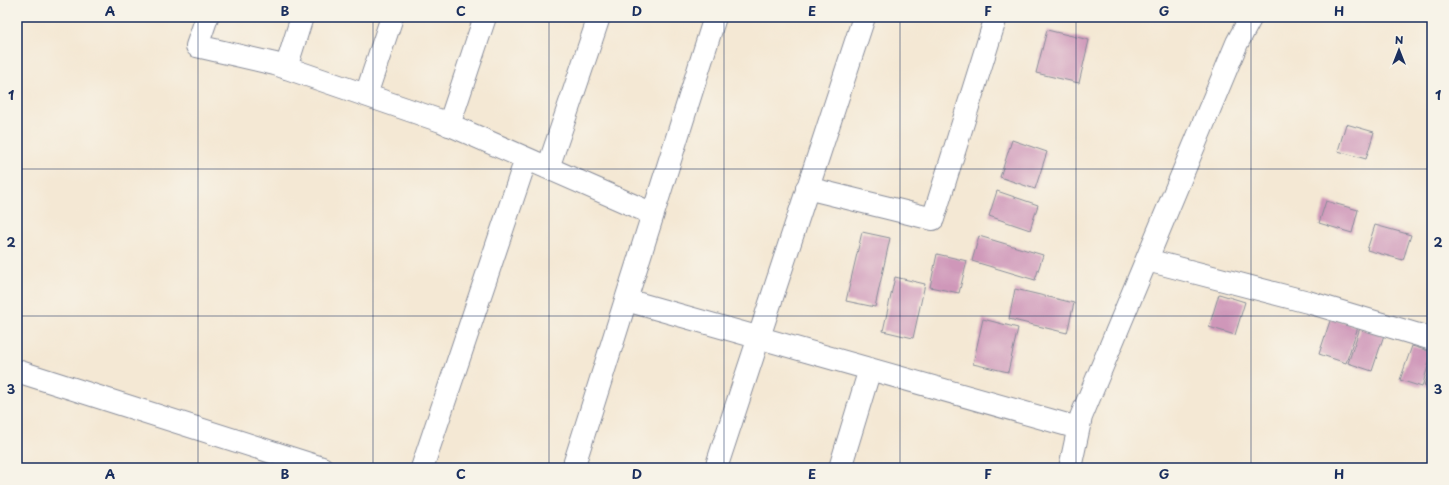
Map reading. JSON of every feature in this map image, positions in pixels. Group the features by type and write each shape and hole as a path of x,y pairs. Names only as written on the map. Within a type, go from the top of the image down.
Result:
{"street":[{"path":"207,17 197,46 275,64 449,125 653,214"},
{"path":"286,68 302,17"},
{"path":"366,95 392,17"},
{"path":"449,125 485,17"},
{"path":"548,168 600,17"},
{"path":"573,468 716,17"},
{"path":"716,468 864,17"},
{"path":"807,188 933,219 996,17"},
{"path":"1070,468 1081,417 1237,43 1251,17"},
{"path":"422,468 526,159"},
{"path":"1146,260 1308,302 1432,339"},
{"path":"626,300 1078,428"},
{"path":"840,468 870,368"},
{"path":"17,371 322,468"}],"building":[{"path":"1047,30 1089,40 1079,83 1036,73"},
{"path":"1346,124 1374,132 1366,159 1338,151"},
{"path":"1012,140 1047,152 1035,189 1000,177"},
{"path":"997,191 1038,205 1030,230 989,216"},
{"path":"1326,201 1358,210 1352,233 1319,223"},
{"path":"1375,225 1411,235 1403,260 1367,250"},
{"path":"862,232 890,238 875,307 846,301"},
{"path":"979,236 1043,255 1035,280 972,261"},
{"path":"937,254 967,261 959,293 930,287"},
{"path":"895,277 925,284 913,338 883,331"},
{"path":"1015,289 1074,303 1067,333 1009,319"},
{"path":"1219,294 1245,302 1235,335 1209,327"},
{"path":"1331,318 1358,327 1346,363 1319,354"},
{"path":"983,319 1018,328 1008,372 973,364"},
{"path":"1360,328 1384,335 1372,371 1348,363"},
{"path":"1412,346 1432,352 1422,387 1400,380"},
{"path":"1432,363 1432,388 1424,386"}]}
